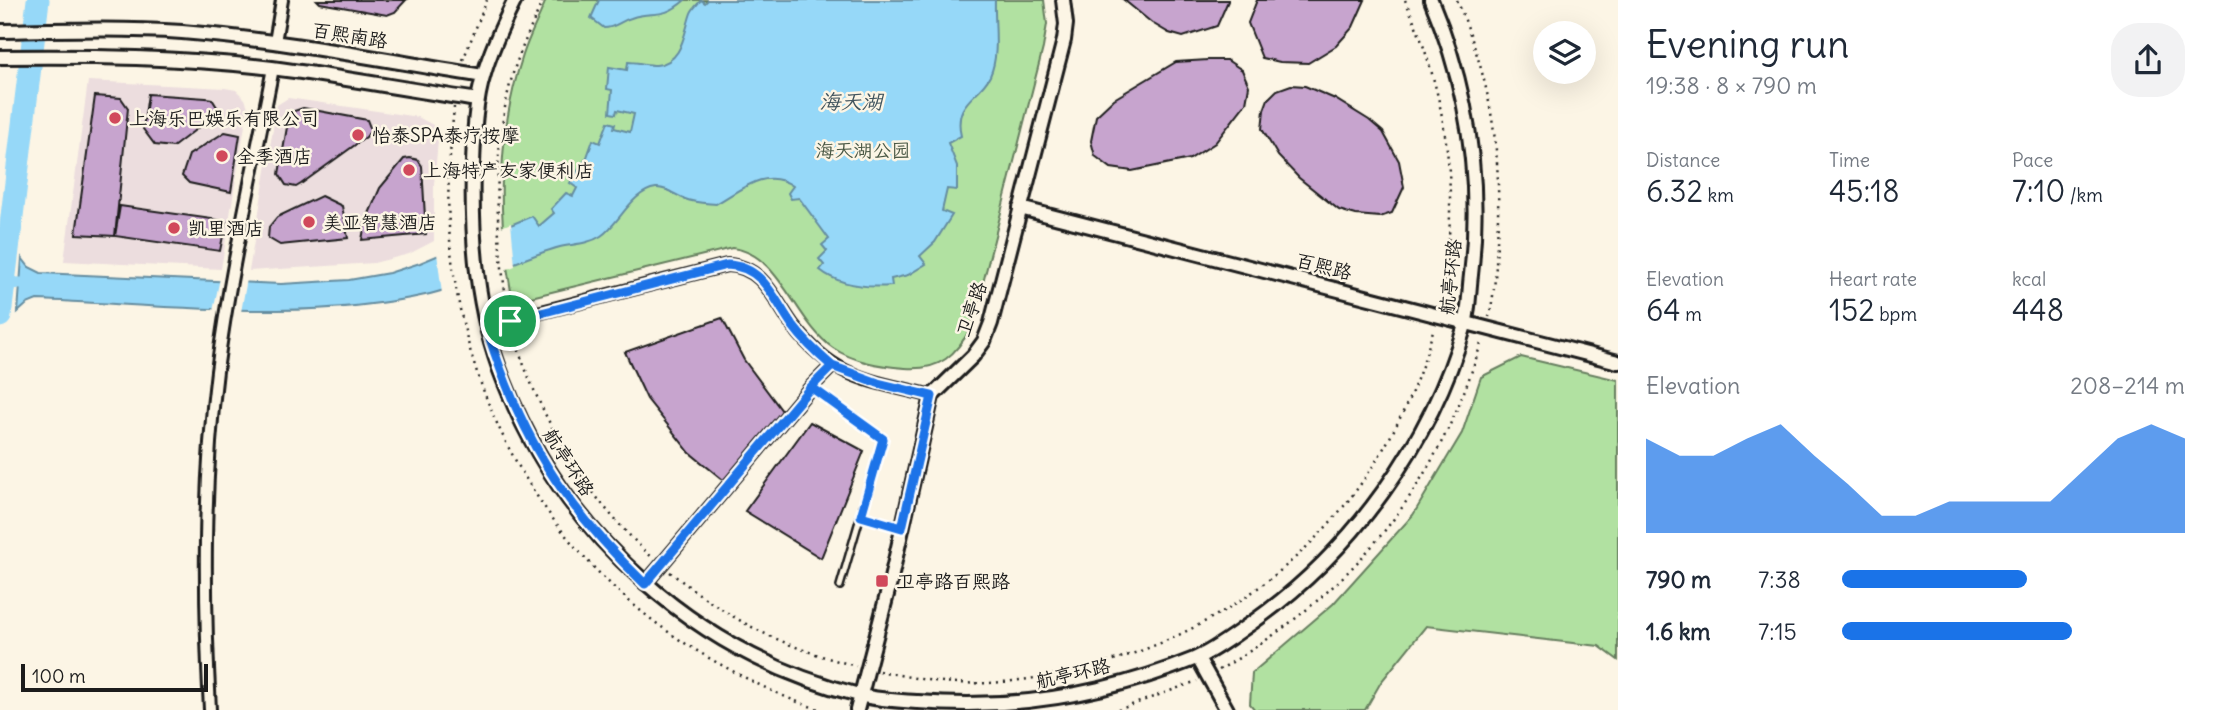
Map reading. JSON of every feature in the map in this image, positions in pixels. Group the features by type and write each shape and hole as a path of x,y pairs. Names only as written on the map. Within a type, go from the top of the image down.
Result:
{"street":[{"path":"275,42 282,0"},
{"name":"航亭环路","path":"515,0 483,76 478,100 472,230 486,326 514,408 535,450 563,493 645,584 708,631 797,674 862,696 941,704 1025,704 1065,698 1198,658 1278,604 1304,583 1362,521 1393,477 1419,433 1445,378 1466,321 1474,233 1473,149 1464,98 1448,42 1431,0"},
{"name":"卫亭路","path":"932,396 957,374 984,341 1064,40 1063,0"},
{"name":"百熙南路","path":"0,31 71,29 180,32 275,42 483,76"},
{"path":"0,57 145,57 273,68 478,100"},
{"path":"210,710 206,628 212,419 226,317 273,68"},
{"name":"百熙路","path":"1020,208 1618,362"},
{"path":"486,326 727,265 737,265 748,269 765,283 794,327 832,366 878,383 932,396 869,669 857,710"},
{"path":"645,584 811,387 832,366"},
{"path":"1198,658 1227,710"},
{"path":"862,696 863,710"}],"lane":[{"path":"811,387 883,439 840,586"},
{"path":"861,516 902,528"}],"path":[{"path":"460,72 470,38 486,0"},
{"name":"航亭环路","path":"542,0 517,60 507,104 498,175 499,225 510,321 526,375 544,415 577,472 615,520 661,565 743,625 811,653 869,669 957,683 990,683 1049,676 1109,663 1167,643 1261,587 1309,544 1346,503 1378,460 1419,376 1438,314 1450,240 1452,180 1441,104 1422,38 1405,0"},
{"path":"1118,710 1208,676 1296,620 1355,566 1384,532 1432,463 1449,429 1486,327 1495,277 1498,153 1478,56 1457,0"},
{"path":"456,97 448,193 450,240 457,292 469,348 487,403 510,452 562,534 619,593 680,642 745,677 822,710"}],"shaded area":[{"path":"88,81 225,88 236,90 245,99 248,107 221,269 64,261"},
{"path":"288,98 418,117 433,125 438,141 434,184 434,241 409,254 374,263 249,271 277,105"}],"green space":[{"name":"海天湖公园","path":"546,0 1044,0 1047,24 1043,48 972,326 960,345 946,359 928,367 896,367 850,357 820,337 775,275 762,262 748,252 732,248 527,298 512,297 502,206 504,145 514,85 525,48"},
{"path":"1521,357 1618,380 1618,660 1599,646 1426,626 1381,682 1365,710 1255,710 1250,704 1252,673 1333,604 1413,515 1462,433 1481,377"}],"water":[{"path":"599,0 685,0 670,11 627,19 604,28 591,18"},
{"name":"海天湖","path":"701,0 705,3 708,0 995,0 996,49 993,67 985,83 964,107 959,124 961,136 948,143 957,166 957,190 947,189 942,211 952,215 935,242 920,256 926,264 908,275 891,279 892,286 854,285 836,280 820,270 824,265 819,259 827,251 822,245 829,239 799,198 791,199 788,193 793,186 773,179 753,183 716,204 689,200 663,189 647,190 633,201 608,231 596,239 544,252 447,289 382,303 333,308 234,310 37,300 18,312 22,258 29,267 41,273 281,284 349,280 389,273 420,263 532,216 539,226 554,213 551,209 566,193 573,196 577,188 570,183 587,157 593,140 600,143 608,122 615,124 614,128 630,132 634,114 617,110 616,114 610,113 612,90 607,89 609,67 627,70 628,62 656,65 672,59 681,45 692,11"}],"pier":[{"path":"511,223 515,266 442,294 437,253"},
{"path":"220,278 247,279 241,312 213,311"}],"building":[{"path":"317,0 406,0 395,12 387,15 320,3"},
{"path":"1124,0 1228,1 1217,26 1183,37 1169,33 1152,23"},
{"path":"1257,0 1365,0 1353,27 1336,46 1308,63 1262,58 1248,23"},
{"path":"1227,60 1242,70 1249,86 1246,103 1215,143 1190,159 1132,171 1111,168 1095,156 1091,141 1096,116 1114,99 1176,62"},
{"path":"1291,85 1305,86 1335,99 1383,132 1399,161 1404,187 1392,213 1380,217 1339,210 1299,178 1278,156 1262,129 1264,110 1268,99 1277,90"},
{"path":"148,94 212,99 217,107 216,114 173,147 155,145 143,129"},
{"path":"95,96 121,98 128,108 115,236 76,234"},
{"path":"303,108 367,120 371,130 366,137 296,187 286,185 279,174 288,121 294,111"},
{"path":"225,132 240,135 231,192 189,183 182,176 189,155"},
{"path":"404,159 418,160 422,166 426,234 362,240 365,223 380,188"},
{"name":"美亚智慧酒店","path":"321,196 342,206 348,238 280,245 268,238 269,227 277,217"},
{"path":"120,206 226,221 220,251 115,236"},
{"path":"722,318 744,360 785,415 727,483 690,453 647,399 625,352"},
{"path":"810,422 864,451 821,558 745,511"}],"waterway":[{"path":"0,316 38,0"},
{"path":"6,283 37,284"}],"place":[{"name":"上海乐巴娱乐有限公司","path":"115,118"},
{"name":"怡泰SPA泰疗按摩","path":"358,135"},
{"name":"全季酒店","path":"222,156"},
{"name":"上海特产友家便利店","path":"409,170"},
{"name":"美亚智慧酒店","path":"309,222"},
{"name":"凯里酒店","path":"174,228"},
{"name":"卫亭路百熙路","path":"882,581"}],"route":[{"path":"510,321 486,326 514,408 535,450 563,493 618,558 645,584 811,387 832,366 878,383 932,396 902,528 861,516 883,439 811,387 832,366 808,344 765,283 748,269 727,265 510,321"}]}
